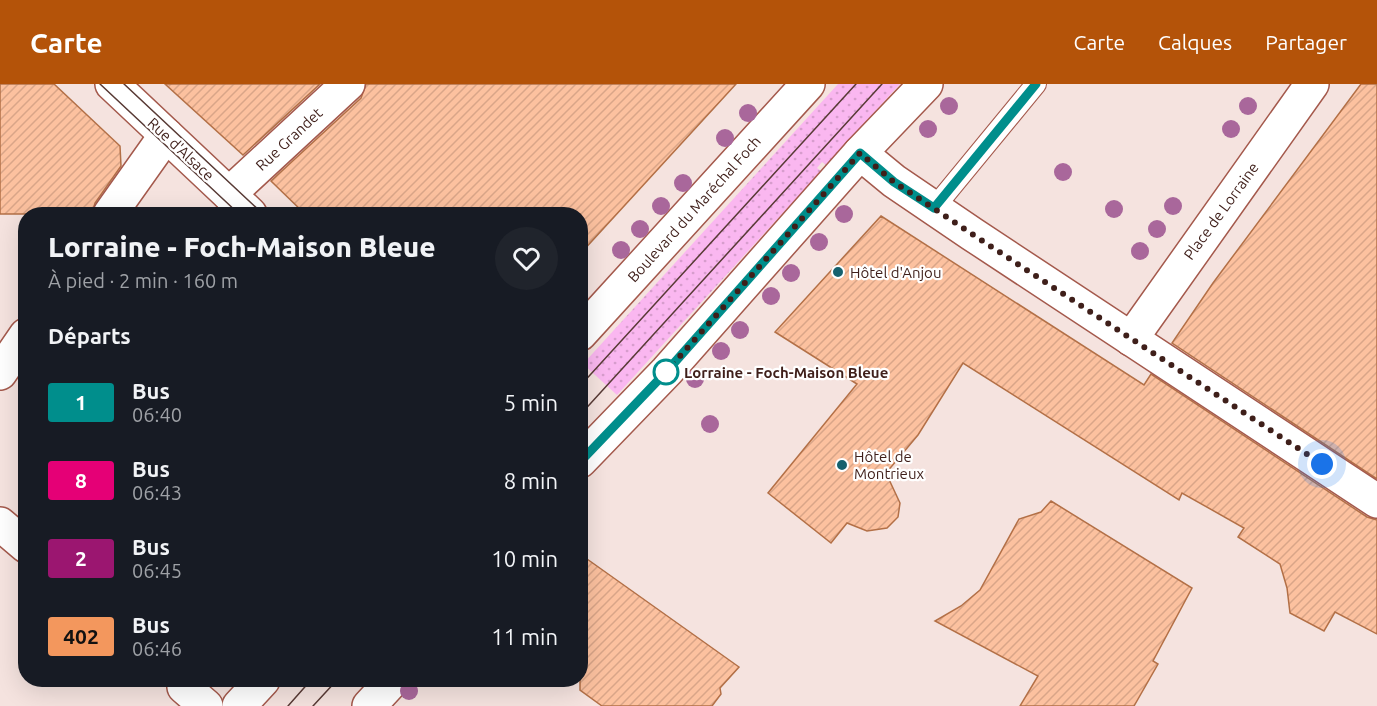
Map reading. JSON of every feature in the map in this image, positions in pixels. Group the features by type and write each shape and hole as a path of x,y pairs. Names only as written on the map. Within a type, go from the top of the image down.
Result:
{"street":[{"name":"Rue d'Alsace","path":"112,84 239,204"},
{"name":"Rue Grandet","path":"239,204 348,84"},
{"name":"Boulevard du Maréchal Foch","path":"588,325 808,84"},
{"path":"588,453 667,371 860,153 926,84"},
{"name":"Place de Lorraine","path":"1131,339 1312,84"},
{"path":"115,207 166,135"},
{"path":"860,153 894,182 1377,501"},
{"path":"0,373 18,346"},
{"path":"0,524 18,539"},
{"path":"239,706 257,687"},
{"path":"369,706 387,687"}],"lane":[{"path":"934,208 1036,84"}],"shaded area":[{"path":"838,84 900,84 826,165 822,162 817,168 821,171 617,395 588,369 588,359"}],"building":[{"path":"0,84 54,84 120,146 121,166 94,207 18,207 18,214 0,214"},
{"path":"165,84 320,84 243,155"},
{"path":"366,84 736,84 588,245 588,207 298,207 271,181 361,98"},
{"path":"1361,84 1377,84 1377,479 1172,343 1213,283"},
{"path":"881,216 1144,385 1151,374 1367,517 1377,520 1377,634 1335,612 1324,631 1290,613 1287,588 1280,564 1238,537 1244,528 1182,493 1179,500 963,363 918,435 886,473 900,503 898,517 887,528 867,531 847,523 831,543 768,493 857,384 775,332"},
{"path":"1051,501 1192,588 1153,661 1158,664 1134,706 1020,706 1038,676 935,621 961,606 980,590 1019,519 1041,512"},
{"path":"588,560 739,667 720,688 721,694 712,706 602,706 580,690 580,687 588,687"}],"tram line":[{"path":"100,84 232,207"},
{"path":"124,84 256,207"},
{"path":"588,377 856,84"},
{"path":"588,406 882,84"},
{"path":"288,706 305,687"},
{"path":"313,706 331,687"}],"bus line":[{"name":"1","path":"588,453 667,371 860,153 894,182 934,208 1036,84"}],"place":[{"name":"Hôtel d'Anjou","path":"838,272"},
{"name":"Lorraine - Foch-Maison Bleue","path":"666,372"},
{"name":"Hôtel de Montrieux","path":"842,465"}],"route":[{"path":"666,372 860,153 894,182 1322,464"}]}
